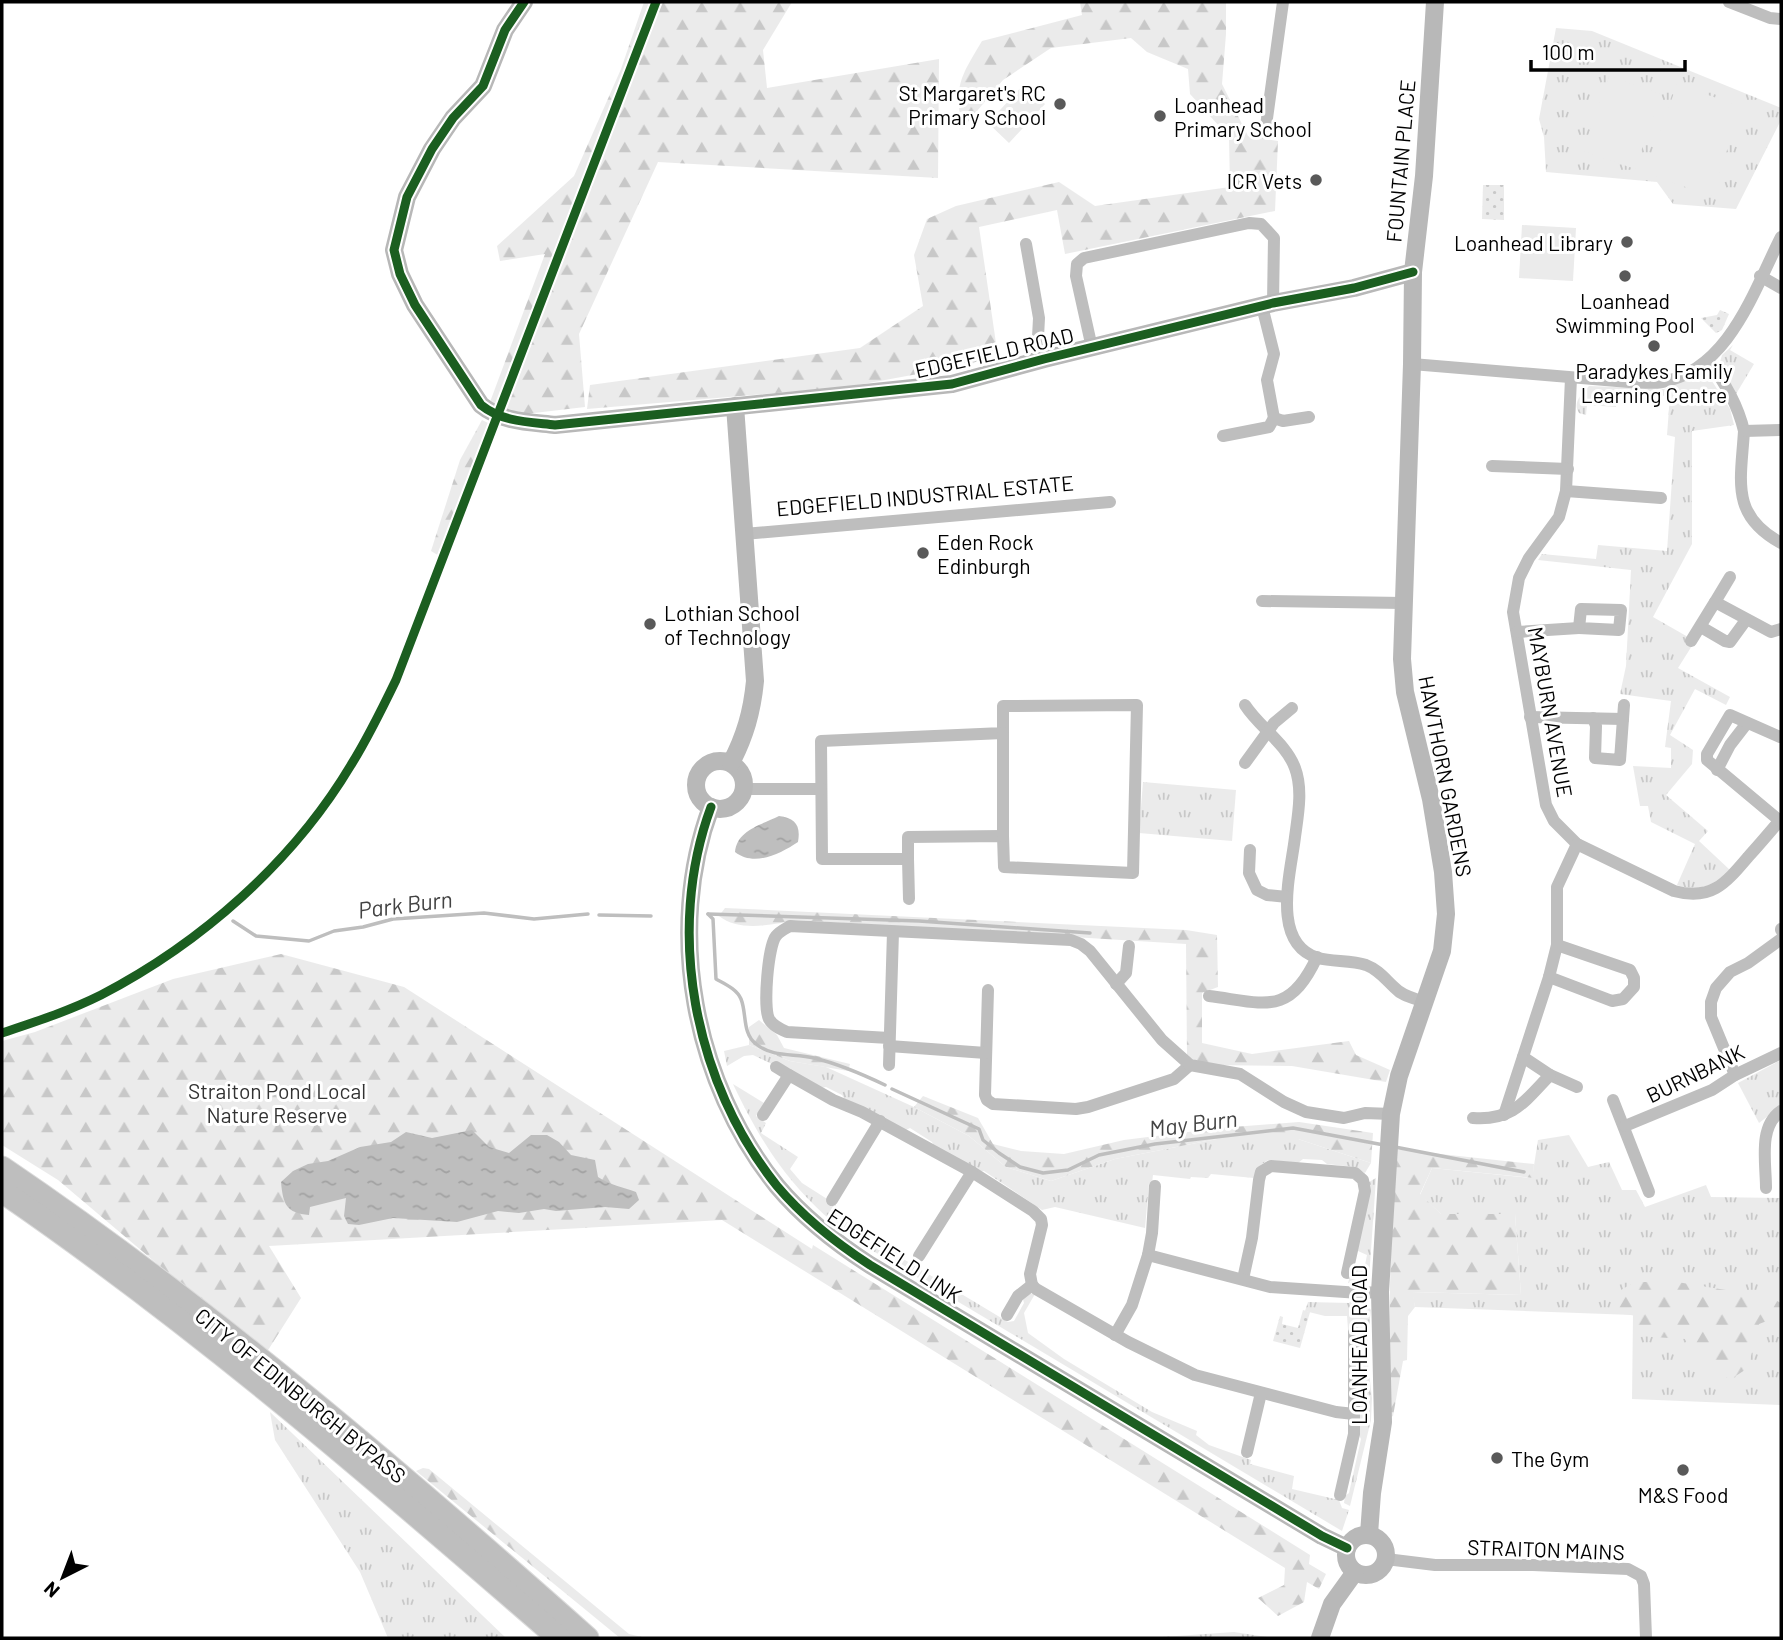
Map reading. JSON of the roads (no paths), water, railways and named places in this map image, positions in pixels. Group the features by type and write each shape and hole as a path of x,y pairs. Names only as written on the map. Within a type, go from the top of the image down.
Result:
{"highway":[{"name":"CITY OF EDINBURGH BYPASS","path":"2,1168 209,1320 416,1490 587,1638"},
{"name":"CITY OF EDINBURGH BYPASS","path":"2,1191 195,1332 350,1459 559,1638"},
{"path":"350,1459 539,1638"}],"street":[{"name":"EDGEFIELD ROAD","path":"524,2 506,30 483,86 453,118 432,149 407,197 394,250 400,274 415,305 481,405 492,414 513,421 555,425 736,412 952,384 1267,304 1354,288 1413,271"},
{"path":"1265,132 1283,2"},
{"name":"FOUNTAIN PLACE","path":"1408,458 1413,271 1424,176 1435,2"},
{"path":"1729,2 1770,18 1781,19"},
{"path":"1092,348 1076,276 1077,264 1084,258 1249,223 1261,224 1274,238 1267,304 1274,354 1267,380 1274,418 1269,427 1223,436"},
{"path":"1412,364 1571,378 1660,382 1686,374 1708,360 1722,346 1781,237"},
{"path":"1024,253 1039,318 1038,337 1044,359"},
{"path":"1760,276 1781,288"},
{"path":"1708,360 1738,410 1744,431 1740,495 1744,508 1752,522 1781,542"},
{"name":"MAYBURN AVENUE","path":"1571,378 1566,491 1559,517 1529,558 1519,578 1513,612 1546,806 1554,821 1577,844 1674,891 1688,895 1703,894 1718,888 1781,820"},
{"path":"731,763 745,735 755,681 736,412"},
{"path":"1274,418 1283,421 1309,417"},
{"path":"1744,431 1781,430"},
{"name":"HAWTHORN GARDENS","path":"1408,458 1402,659 1405,692 1431,799 1443,872 1446,914 1437,968 1424,1002"},
{"path":"1493,466 1568,469"},
{"path":"1566,491 1661,498"},
{"name":"EDGEFIELD INDUSTRIAL ESTATE","path":"744,534 1110,502"},
{"path":"1691,641 1730,577"},
{"path":"1262,601 1404,603"},
{"path":"1715,602 1771,632 1781,629"},
{"path":"1701,627 1725,642 1730,642 1746,620"},
{"path":"1517,632 1579,628"},
{"path":"1137,705 1133,873 1004,867 1003,836 1003,706 1137,705"},
{"path":"1245,705 1257,722 1288,754 1295,766 1299,789 1287,897 1290,930 1306,951 1317,957 1365,965 1379,972 1401,993 1424,1002"},
{"path":"1593,719 1596,726 1595,758 1620,760 1624,705"},
{"path":"1245,763 1268,732 1292,708"},
{"path":"1780,737 1730,715 1707,754 1707,760 1781,820"},
{"path":"1530,717 1623,719"},
{"path":"1717,770 1730,745 1747,723"},
{"path":"908,859 822,859 821,741 1003,733"},
{"path":"723,761 731,763 742,774 744,789 734,805 722,809 711,807 699,797 696,790 698,775 708,764 723,761"},
{"path":"744,789 821,789"},
{"path":"800,789 821,810"},
{"name":"EDGEFIELD LINK","path":"711,807 696,852 690,904 688,939 695,1003 706,1044 726,1098 745,1138 777,1186 818,1227 870,1265 1346,1548"},
{"path":"909,899 908,837 1003,836"},
{"path":"1504,1115 1557,945 1557,887 1577,844"},
{"path":"1250,850 1249,873 1257,890 1267,895 1287,897"},
{"path":"986,1053 787,1032 777,1028 770,1020 766,1007 771,948 775,937 790,926 1071,940 1090,951 1162,1040 1190,1065 1240,1074 1284,1102 1306,1112 1344,1118 1365,1113 1391,1114"},
{"path":"889,1065 892,932"},
{"path":"1735,1075 1711,1017 1711,1002 1716,988 1730,972 1748,964 1781,939"},
{"path":"1549,977 1612,1001 1623,999 1634,987 1630,970 1557,945"},
{"path":"1116,984 1126,973 1129,946"},
{"path":"1216,994 1259,1003 1287,998 1307,978 1317,957"},
{"path":"988,990 985,1095 993,1104 1076,1109 1088,1107 1174,1079 1190,1065"},
{"name":"LOANHEAD ROAD","path":"1369,1534 1382,1422 1380,1292 1391,1114 1399,1076 1424,1002"},
{"name":"BURNBANK","path":"1625,1126 1712,1090 1735,1075 1781,1053"},
{"path":"1523,1057 1550,1075 1577,1087"},
{"path":"776,1067 805,1085 880,1121 972,1172 1033,1211 1041,1219 1042,1225 1030,1274 1032,1285 1036,1289 1115,1335 1195,1375 1336,1412 1354,1414"},
{"path":"763,1115 789,1075"},
{"path":"1473,1118 1489,1119 1514,1112 1550,1075"},
{"path":"1613,1100 1625,1126 1638,1175 1649,1192"},
{"path":"1766,1188 1772,1166 1766,1132 1772,1117 1781,1111"},
{"path":"832,1200 880,1121"},
{"path":"1243,1279 1261,1172 1271,1166 1335,1170 1360,1176 1365,1191 1355,1256 1347,1273"},
{"path":"919,1256 972,1172"},
{"path":"1115,1335 1132,1305 1148,1255 1155,1185"},
{"path":"1148,1255 1282,1288 1380,1292"},
{"path":"1007,1315 1018,1296 1032,1285"},
{"path":"1340,1495 1354,1434 1354,1332"},
{"path":"1247,1452 1262,1393"},
{"path":"1369,1534 1382,1543 1386,1559 1379,1570 1361,1574 1355,1572 1346,1561 1346,1548 1355,1537 1369,1534"},
{"name":"STRAITON MAINS","path":"1386,1559 1435,1565 1628,1569 1641,1576 1644,1584 1646,1638"},
{"path":"1321,1638 1332,1604 1355,1572"}],"water":[{"path":"779,816 796,823 799,831 798,842 783,851 759,859 735,852 745,833"},
{"path":"472,1130 489,1147 509,1153 531,1135 547,1135 559,1142 571,1155 595,1160 598,1177 636,1192 639,1200 629,1209 605,1207 556,1211 544,1209 519,1213 498,1211 457,1222 393,1218 359,1225 348,1224 344,1216 346,1198 310,1207 309,1215 295,1212 285,1202 281,1182 293,1171 308,1164 328,1161 360,1147 391,1142 406,1132 432,1138"}],"waterway":[{"name":"Park Burn","path":"233,921 256,936 309,941 334,931 393,919 484,913 534,919 588,914"},
{"path":"708,914 919,921 1090,933"},
{"name":"May Burn","path":"708,914 713,919 716,979 739,995 749,1034 756,1044 769,1051 832,1063 885,1085"},
{"name":"Park Burn","path":"599,915 651,916"},
{"name":"May Burn","path":"892,1089 979,1129 983,1140 999,1153 1020,1167 1043,1173 1068,1170 1099,1155 1155,1144 1293,1128 1384,1145"},
{"name":"May Burn","path":"1395,1147 1524,1172"}],"place":[{"name":"St Margaret's RC Primary School","path":"1060,104"},
{"name":"Loanhead Primary School","path":"1160,116"},
{"name":"ICR Vets","path":"1316,180"},
{"name":"Loanhead Library","path":"1627,242"},
{"name":"Loanhead Swimming Pool","path":"1625,276"},
{"name":"Paradykes Family Learning Centre","path":"1654,346"},
{"name":"Eden Rock Edinburgh","path":"923,553"},
{"name":"Lothian School of Technology","path":"650,624"},
{"name":"The Gym","path":"1497,1458"},
{"name":"M&S Food","path":"1683,1470"}],"park label":[{"name":"Straiton Pond Local Nature Reserve","path":"277,1102"}]}
